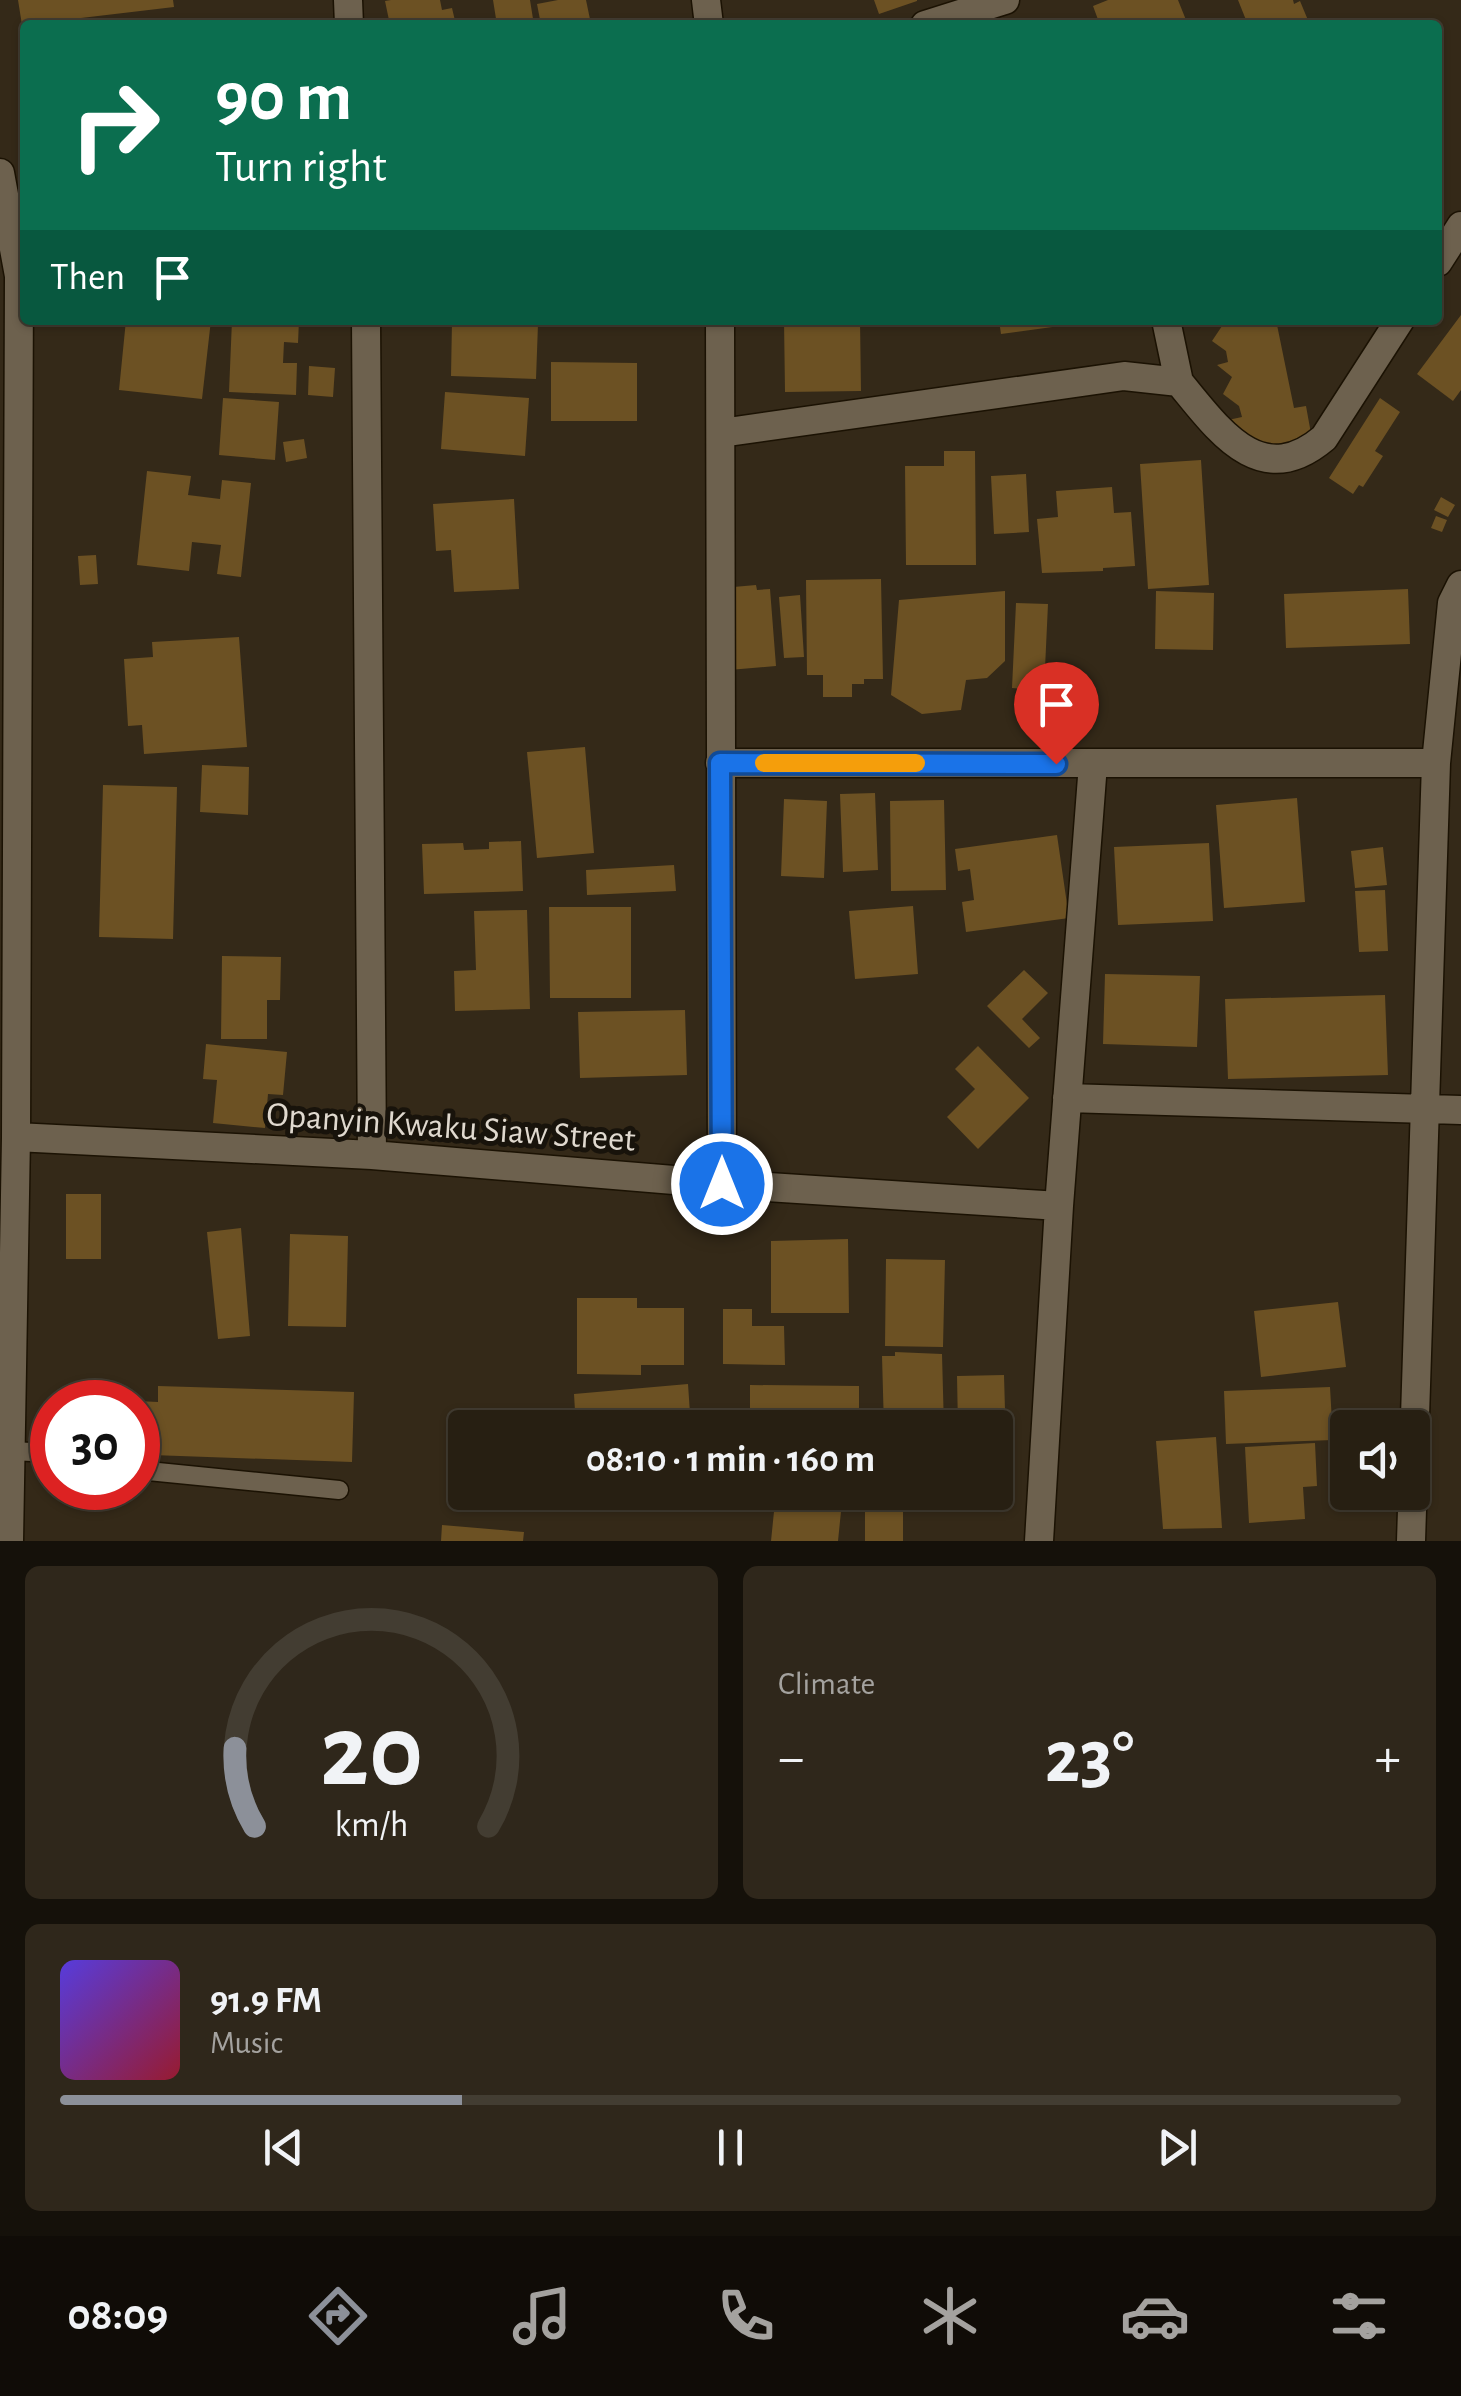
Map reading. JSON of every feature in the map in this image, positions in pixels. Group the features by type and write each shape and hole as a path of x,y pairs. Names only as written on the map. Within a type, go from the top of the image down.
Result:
{"street":[{"path":"941,20 1005,0"},
{"path":"0,174 19,276 16,1137 7,1216 9,1541"},
{"path":"1442,256 1461,226"},
{"path":"366,325 372,1155"},
{"path":"720,325 722,1184"},
{"path":"1167,325 1179,382 1214,424 1256,457 1282,458 1313,448 1324,438 1397,325"},
{"path":"720,433 1124,376 1179,382"},
{"path":"1411,1541 1436,763 1452,603 1461,585"},
{"path":"720,763 1436,763"},
{"path":"1039,1541 1059,1206 1093,764"},
{"path":"1067,1098 1461,1110"},
{"name":"Opanyin Kwaku Siaw Street","path":"16,1137 372,1155 722,1184 1059,1206"}],"lane":[{"path":"11,1451 30,1452"},
{"path":"160,1472 339,1490"}],"building":[{"path":"18,0 173,0 174,7 64,20 21,20"},
{"path":"440,0 442,10 452,8 455,20 389,20 385,1"},
{"path":"493,0 530,0 533,20 496,20"},
{"path":"586,0 590,20 540,20 537,4"},
{"path":"874,0 917,0 917,1 879,14"},
{"path":"1108,0 1178,0 1186,20 1098,20 1093,6"},
{"path":"1238,0 1293,0 1294,4 1300,1 1308,20 1246,20"},
{"path":"1461,315 1461,390 1453,401 1417,374"},
{"path":"126,325 210,325 202,399 119,390"},
{"path":"232,325 299,325 298,343 284,342 283,363 297,363 296,395 229,392"},
{"path":"452,325 538,325 536,379 451,376"},
{"path":"784,325 860,325 861,391 785,392"},
{"path":"1000,325 1067,325 1001,334"},
{"path":"1277,325 1294,408 1306,406 1312,439 1263,449 1228,420 1242,417 1239,406 1223,394 1232,377 1217,365 1228,362 1226,351 1212,341 1222,326"},
{"path":"551,362 637,363 637,421 551,421"},
{"path":"309,366 335,368 333,397 308,395"},
{"path":"445,392 529,398 525,456 441,449"},
{"path":"223,398 279,402 275,460 219,455"},
{"path":"1380,398 1400,412 1375,451 1383,456 1363,487 1359,485 1353,494 1329,478"},
{"path":"304,439 307,458 286,462 283,442"},
{"path":"944,451 975,451 976,565 906,565 905,466 944,466"},
{"path":"1201,460 1209,585 1148,589 1140,464"},
{"path":"147,471 191,476 188,495 220,499 222,480 251,483 241,577 217,574 221,545 192,542 189,571 137,565"},
{"path":"1026,474 1029,532 994,534 991,476"},
{"path":"1112,487 1114,513 1131,512 1135,566 1042,573 1037,519 1058,517 1056,491"},
{"path":"1441,497 1455,505 1448,517 1434,510"},
{"path":"514,499 519,589 454,592 451,550 436,551 433,504"},
{"path":"1436,516 1447,520 1442,532 1431,528"},
{"path":"96,555 98,584 80,585 78,556"},
{"path":"881,579 883,679 864,679 864,684 852,684 852,697 823,697 823,675 807,675 806,580"},
{"path":"756,585 757,590 770,589 776,666 729,670 722,588"},
{"path":"1408,589 1410,644 1286,648 1284,594"},
{"path":"1005,591 1005,661 987,678 966,680 961,710 922,714 891,695 899,600"},
{"path":"1156,591 1214,593 1213,650 1155,649"},
{"path":"800,595 804,657 784,658 779,597"},
{"path":"1016,603 1048,604 1044,690 1012,688"},
{"path":"239,637 247,747 144,754 142,725 128,726 124,659 153,657 152,642"},
{"path":"585,747 594,853 537,858 527,752"},
{"path":"202,765 249,767 248,815 200,812"},
{"path":"103,785 177,787 173,939 99,937"},
{"path":"875,793 878,870 843,872 840,794"},
{"path":"1297,798 1305,902 1224,908 1216,805"},
{"path":"784,799 827,801 824,878 781,876"},
{"path":"944,800 946,890 891,891 890,801"},
{"path":"1057,835 1069,918 966,932 962,902 974,900 970,869 958,871 955,849"},
{"path":"521,841 523,891 424,894 422,844 463,843 464,850 489,849 489,842"},
{"path":"1209,843 1213,921 1118,925 1114,847"},
{"path":"1383,847 1387,885 1355,888 1351,851"},
{"path":"674,865 676,891 587,895 586,870"},
{"path":"1385,890 1388,951 1359,952 1355,891"},
{"path":"913,906 918,974 855,979 849,911"},
{"path":"549,907 631,907 631,998 550,998"},
{"path":"527,910 530,1009 455,1011 454,971 476,970 474,911"},
{"path":"222,956 281,957 280,1000 267,1000 267,1039 221,1039"},
{"path":"1024,970 1048,993 1022,1019 1040,1038 1029,1048 987,1006"},
{"path":"1105,974 1200,976 1197,1047 1103,1044"},
{"path":"1385,995 1388,1075 1228,1079 1225,999"},
{"path":"685,1010 687,1075 580,1078 578,1012"},
{"path":"206,1044 287,1052 283,1095 268,1094 265,1128 213,1123 217,1080 203,1079"},
{"path":"978,1046 1029,1098 978,1149 947,1117 975,1089 955,1069"},
{"path":"66,1194 101,1194 101,1259 66,1259"},
{"path":"241,1228 250,1336 218,1339 207,1232"},
{"path":"290,1234 348,1236 346,1327 288,1326"},
{"path":"848,1239 849,1313 771,1313 771,1241"},
{"path":"886,1259 945,1260 943,1347 885,1346"},
{"path":"577,1298 637,1298 637,1308 684,1308 684,1365 641,1365 641,1375 577,1374"},
{"path":"1338,1302 1346,1367 1261,1377 1254,1311"},
{"path":"723,1309 752,1309 752,1326 784,1326 785,1365 723,1364"},
{"path":"895,1352 942,1354 944,1410 884,1410 882,1356 895,1356"},
{"path":"1004,1375 1005,1410 958,1410 957,1376"},
{"path":"688,1384 690,1410 575,1410 574,1394"},
{"path":"750,1385 859,1386 859,1410 750,1410"},
{"path":"160,1386 354,1392 352,1462 160,1455"},
{"path":"1330,1387 1330,1440 1226,1444 1224,1391"},
{"path":"1216,1437 1222,1528 1163,1529 1156,1441"},
{"path":"1315,1443 1317,1486 1303,1487 1305,1519 1249,1523 1245,1447"},
{"path":"774,1510 841,1510 838,1541 771,1541"},
{"path":"865,1510 903,1510 903,1541 865,1541"},
{"path":"442,1525 524,1532 523,1541 441,1541"}],"slow traffic":[{"path":"764,763 916,763"}],"route":[{"path":"722,1184 720,763 1056,764"}]}
